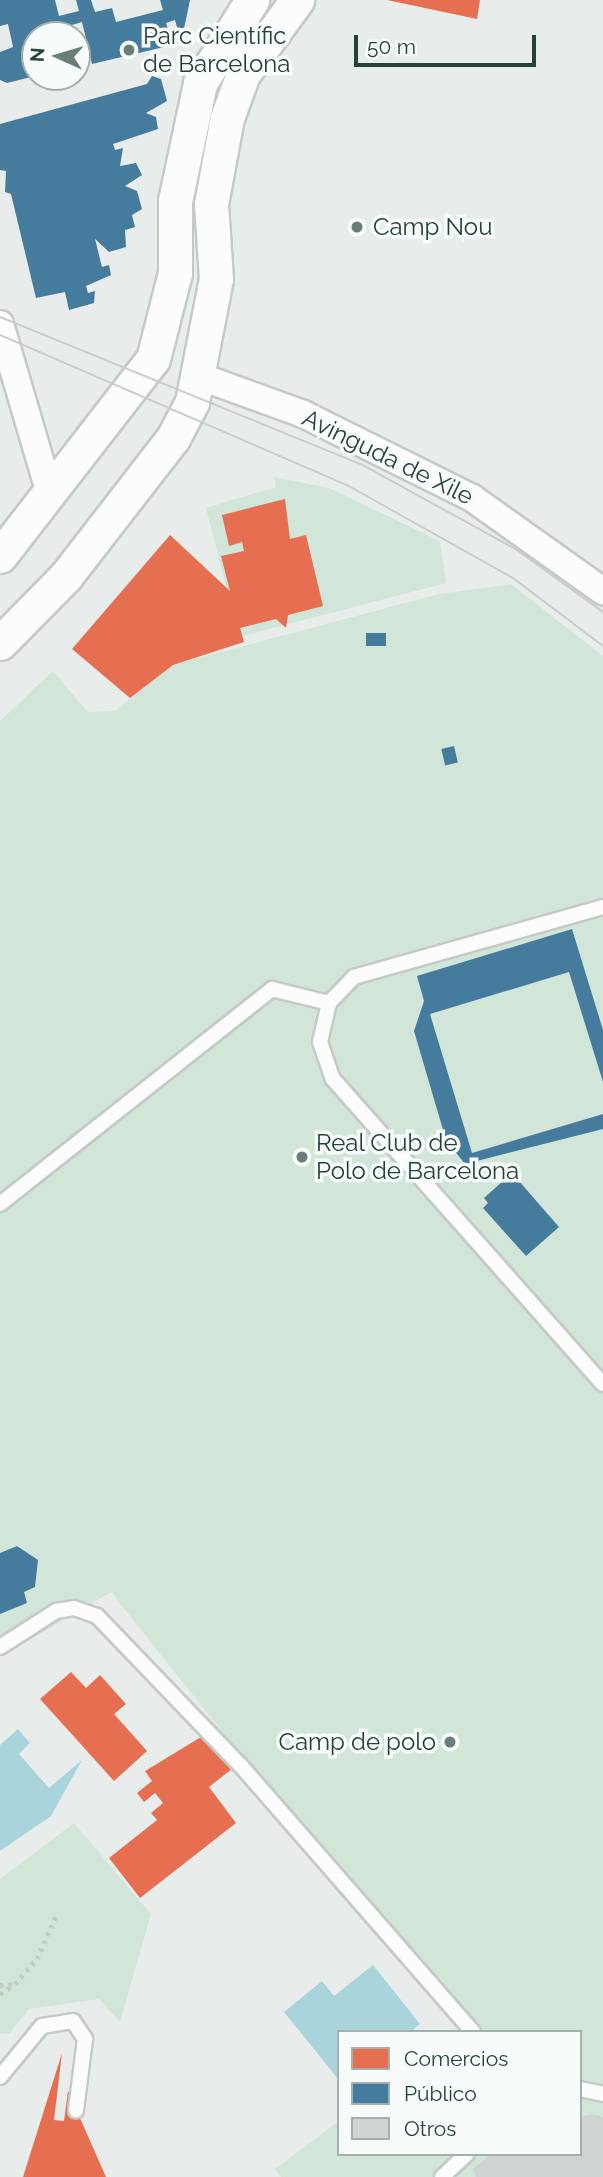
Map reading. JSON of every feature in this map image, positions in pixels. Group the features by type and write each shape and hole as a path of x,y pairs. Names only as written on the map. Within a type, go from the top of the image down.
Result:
{"street":[{"path":"0,556 153,359 175,273 175,201 200,83 252,0"},
{"path":"0,643 66,576 173,438 201,377 216,279 211,204 227,118 243,74 297,0"},
{"path":"0,324 50,494"},
{"name":"Avinguda de Xile","path":"153,359 303,414 472,498 603,591"}],"lane":[{"path":"603,907 354,977 329,1003 320,1042 333,1079 603,1384"},
{"path":"0,1204 272,989 329,1003"},
{"path":"0,1647 56,1611 74,1608 97,1616 241,1766 471,2030"},
{"path":"0,2077 42,2026 74,2021 85,2039 76,2110"},
{"path":"582,2089 603,2094"},
{"path":"442,2177 465,2156"}],"path":[{"path":"0,1994 15,1984 37,1959 57,1916"},
{"path":"0,1985 15,1984"}],"green space":[{"path":"274,477 329,488 440,541 446,583 239,637 206,508 276,487"},
{"name":"Real Club de Polo de Barcelona","path":"511,584 603,656 603,2177 281,2177 275,2169 337,2122 337,2156 582,2156 582,2030 458,2030 111,1592 0,1657 0,721 53,671 88,712 115,711 172,665 439,594"},
{"path":"74,1823 151,1914 120,2022 99,1999 29,2009 10,2033 0,2034 0,1879"}],"water":[{"path":"18,1729 30,1743 19,1754 49,1788 82,1760 51,1816 0,1851 0,1745"},
{"path":"373,1965 420,2024 412,2030 337,2030 337,2078 284,2012 322,1981 334,1996"}],"building: Comercios":[{"path":"387,0 480,0 477,19"},
{"path":"285,499 290,539 306,535 323,606 288,615 286,628 276,619 240,628 244,642 173,665 130,698 72,649 170,535 230,591 221,556 244,551 242,542 229,546 222,515"},
{"path":"71,1672 86,1688 100,1675 126,1704 114,1714 147,1751 114,1781 40,1699"},
{"path":"206,1734 233,1768 209,1787 236,1823 140,1898 109,1858 157,1820 151,1813 163,1803 155,1793 144,1802 137,1793 152,1781 145,1771"},
{"path":"62,2053 54,2120 64,2121 68,2091 106,2177 23,2177"}],"building: Público":[{"path":"0,0 55,0 59,16 79,11 76,0 91,0 95,12 112,8 116,22 163,10 160,0 190,0 181,43 92,64 91,21 21,21 21,80 7,83 0,80 0,52 13,47 8,24 0,26","holes":["175,20 180,38 171,40 166,23"]},
{"path":"152,76 161,79 167,101 146,113 156,117 158,129 113,144 115,150 123,148 120,166 136,163 142,175 125,186 137,191 142,209 132,215 135,227 125,230 126,247 109,252 95,239 102,267 109,265 111,275 86,286 88,293 95,291 94,303 69,310 65,292 36,298 11,194 5,192 6,171 0,170 0,124 147,84"},
{"path":"366,633 386,633 386,646 366,646"},
{"path":"454,746 458,763 445,765 441,749"},
{"path":"572,929 603,1030 603,1082 569,972 430,1014 472,1153 603,1114 603,1129 465,1164 446,1140 414,1031 424,1001 417,976"},
{"path":"512,1173 559,1227 526,1256 483,1208 488,1203 484,1198"},
{"path":"17,1546 38,1560 35,1587 24,1592 27,1603 0,1614 0,1553"}],"building: Otros":[{"path":"592,2114 603,2117 603,2177 476,2177 473,2169 489,2156 582,2156 582,2116"}],"tram line":[{"path":"0,317 361,464 514,548 603,612"},
{"path":"0,335 347,485 513,578 603,646"}],"place":[{"name":"Parc Científic de Barcelona","path":"129,50"},
{"name":"Camp Nou","path":"357,227"},
{"name":"Real Club de Polo de Barcelona","path":"302,1157"},
{"name":"Camp de polo","path":"450,1742"}]}
